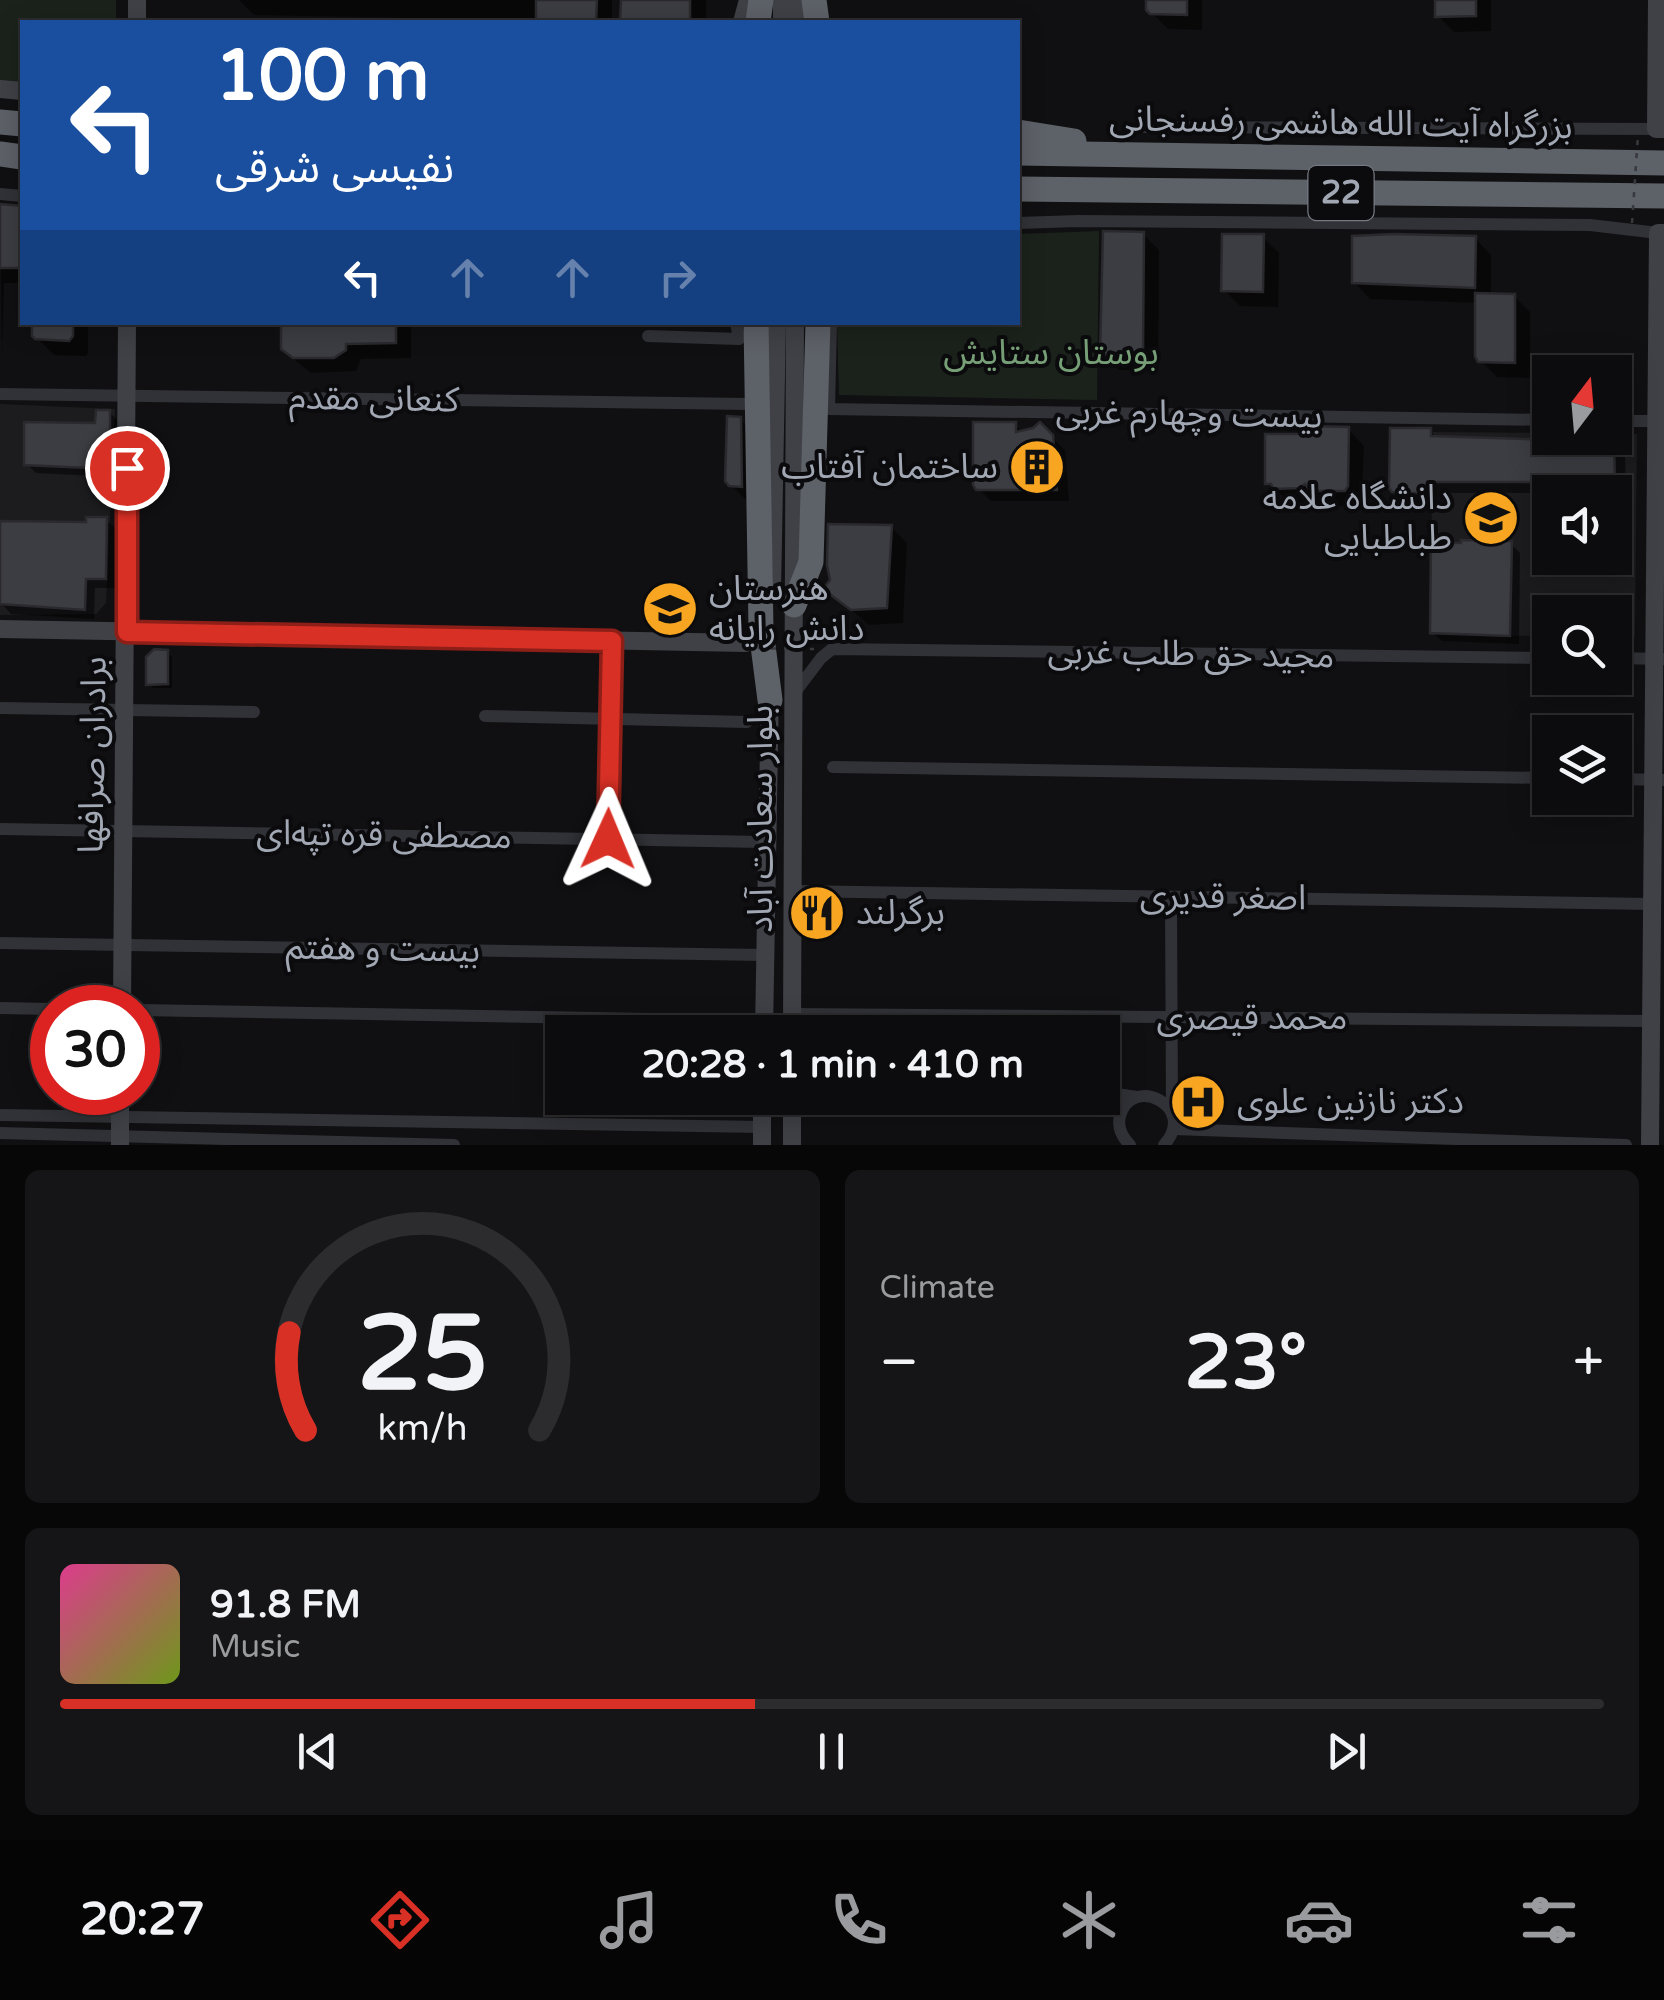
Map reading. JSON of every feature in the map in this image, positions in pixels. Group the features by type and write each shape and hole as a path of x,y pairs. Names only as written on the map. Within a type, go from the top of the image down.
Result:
{"highway":[{"path":"1020,132 1158,155"},
{"name":"بزرگراه آیت الله هاشمی رفسنجانی","path":"1020,153 1664,163"},
{"name":"بزرگراه آیت الله هاشمی رفسنجانی","path":"1020,189 1664,196"},
{"path":"1020,204 1115,190"},
{"path":"794,605 811,562 818,325"},
{"path":"747,331 761,630 782,698"}],"street":[{"path":"1143,127 1660,129 1658,0"},
{"path":"1020,223 1590,225 1661,233 1658,855 1652,904 1658,1000 1651,1021 1650,1145"},
{"name":"برادران صرافها","path":"122,985 127,325"},
{"path":"778,325 782,698"},
{"name":"بلوار سعادت آباد","path":"764,1015 768,842 794,605 794,325"},
{"name":"بیست وچهارم غربی","path":"831,325 829,409 1532,420"},
{"path":"648,336 747,331"},
{"name":"کنعانی مقدم","path":"0,394 748,404"},
{"path":"1632,421 1660,422"},
{"path":"0,629 745,646"},
{"path":"608,839 612,641"},
{"name":"مجید حق طلب غربی","path":"782,698 832,650 1532,658"},
{"path":"1632,658 1659,659"},
{"name":"بلوار سعادت آباد","path":"782,698 793,891 792,1015"},
{"path":"0,708 254,712"},
{"path":"485,716 747,722"},
{"path":"832,767 1532,778"},
{"path":"1632,779 1659,780"},
{"name":"مصطفی قره تپه‌ای","path":"0,829 768,842"},
{"name":"اصغر قدیری","path":"793,891 1652,904"},
{"path":"1164,1145 1174,1129 1171,897"},
{"name":"بیست و هفتم","path":"0,942 765,955"},
{"path":"0,1008 30,1009"},
{"path":"160,1011 545,1020"},
{"name":"محمد قیصری","path":"1120,1019 1651,1021"},
{"path":"1120,1094 1160,1100 1172,1112"},
{"path":"1124,1142 1120,1115 1138,1097"},
{"path":"0,1115 423,1122 762,1136"},
{"path":"792,1115 792,1145"},
{"path":"120,1117 120,1141"},
{"path":"423,1122 423,1144"},
{"path":"1174,1129 1626,1145"},
{"path":"0,1134 120,1141 454,1145"}],"path":[{"path":"1632,223 1638,136"},
{"path":"745,646 814,649"}],"shaded area":[{"path":"0,404 115,409 106,603 96,614 0,615"},
{"name":"دانشگاه علامه طباطبایی","path":"1433,432 1532,433 1532,455 1632,455 1632,434 1637,434 1635,637 1632,595 1532,595 1532,636 1430,635"}],"green space":[{"path":"0,0 116,0 116,20 20,20 20,85 0,84"},
{"name":"بوستان ستایش","path":"1099,231 1097,400 839,395 837,325 1020,325 1020,234"}],"building":[{"path":"536,0 597,0 596,20 536,20"},
{"path":"621,0 690,0 690,20 620,20"},
{"path":"1146,0 1187,0 1187,15 1150,14"},
{"path":"1435,0 1476,0 1476,16 1435,17"},
{"path":"0,204 20,206 20,268 0,268"},
{"path":"1103,231 1144,232 1143,355 1100,355"},
{"path":"1222,234 1264,234 1263,292 1221,291"},
{"path":"1352,236 1476,236 1475,288 1352,283"},
{"path":"1475,293 1515,294 1515,363 1478,362"},
{"path":"32,325 73,325 69,341 32,336"},
{"path":"281,325 396,325 396,343 346,344 346,350 334,358 293,358 281,349"},
{"path":"96,410 110,410 110,469 24,465 24,422 95,423"},
{"path":"727,416 741,417 742,487 729,486 725,481"},
{"path":"973,422 1016,422 1016,432 1040,422 1053,435 1057,490 976,490"},
{"path":"1308,426 1349,427 1345,491 1310,491 1305,484 1274,489 1265,484 1265,434 1308,434"},
{"path":"1390,428 1431,428 1431,436 1532,439 1532,455 1614,455 1615,475 1532,475 1532,482 1431,482 1431,494 1392,492"},
{"path":"86,517 107,517 106,579 86,579 85,610 0,604 0,521 86,522"},
{"path":"828,524 892,525 887,608 851,610 823,589 830,580"},
{"path":"1512,541 1510,636 1430,633 1431,543"},
{"path":"154,649 168,650 168,684 146,685 146,657"}],"place":[{"name":"ساختمان آفتاب","path":"1037,467"},
{"name":"دانشگاه علامه طباطبایی","path":"1491,518"},
{"name":"هنرستان دانش رایانه","path":"670,609"},
{"name":"برگرلند","path":"817,913"},
{"name":"دکتر نازنین علوی","path":"1198,1102"}],"route":[{"path":"127,468 127,632 612,641 608,839"}]}
